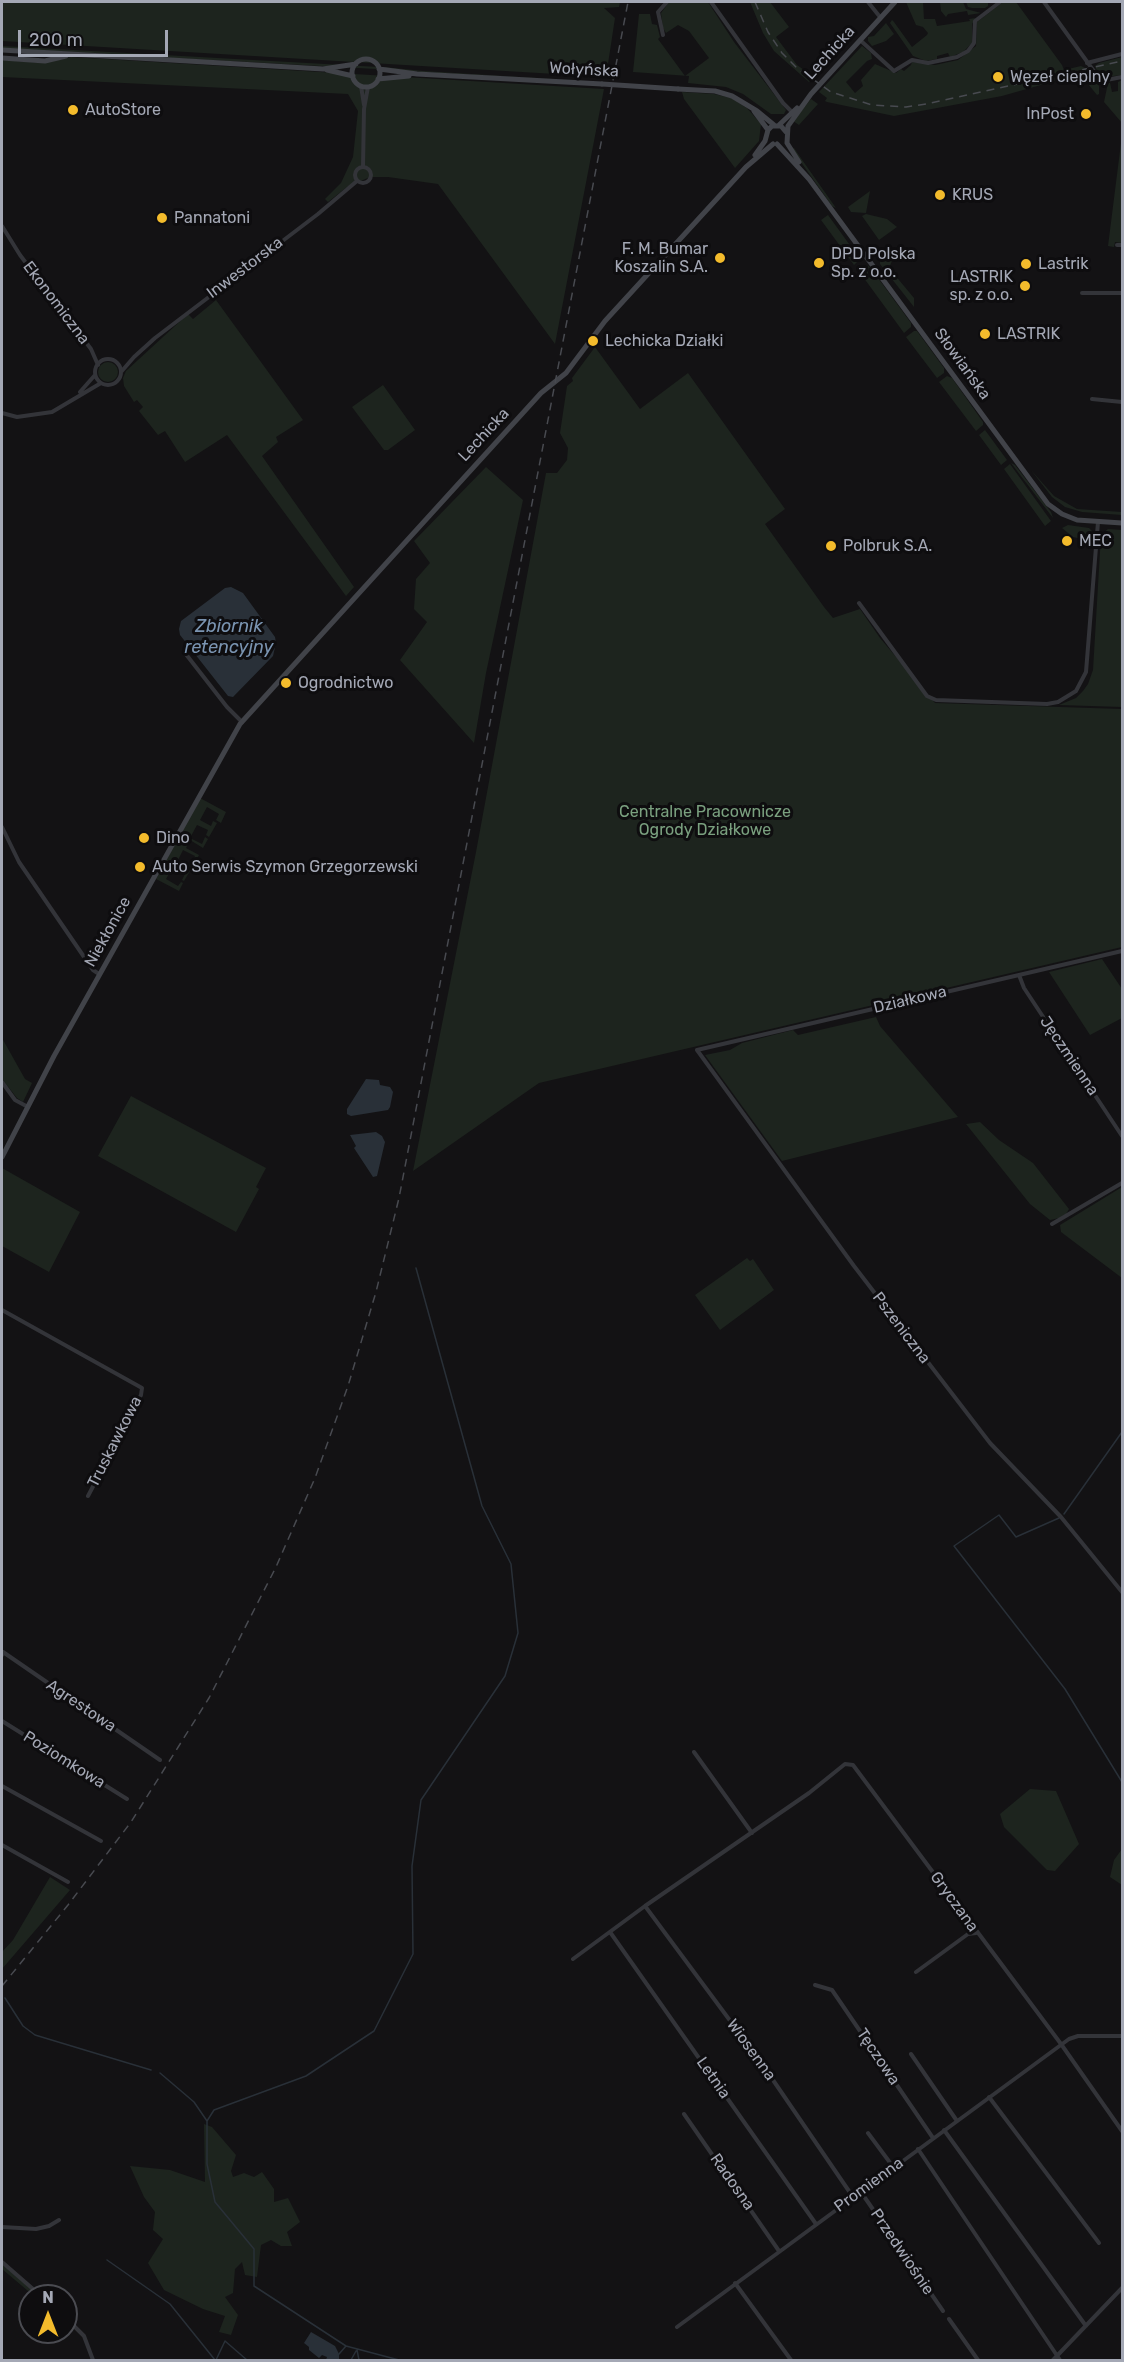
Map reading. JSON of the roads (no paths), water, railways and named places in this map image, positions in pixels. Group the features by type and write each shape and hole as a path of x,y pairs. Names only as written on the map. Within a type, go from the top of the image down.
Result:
{"main road":[{"name":"Lechicka","path":"746,167 767,134 794,114 895,2"},
{"path":"2,50 322,69 352,76 356,82 364,86 378,79 379,69 370,60 322,69"},
{"path":"2,58 45,61 73,55"},
{"path":"352,76 356,64"},
{"name":"Wołyńska","path":"379,69 417,74 717,92 746,104 777,125 786,135"},
{"name":"Wołyńska","path":"378,79 417,74"},
{"name":"Wołyńska","path":"746,104 775,144"},
{"name":"Lechicka","path":"242,722 541,393 566,373 605,321 746,167 786,135 794,114"},
{"name":"Słowiańska","path":"786,135 807,177"},
{"name":"Słowiańska","path":"775,144 807,177 1048,504 1071,518 1122,524"},
{"name":"Niekłonice","path":"2,1157 99,974 229,741 242,722"}],"street":[{"path":"663,35 658,12 667,2"},
{"path":"711,2 783,103 794,114"},
{"path":"868,2 880,17"},
{"path":"860,40 894,71 912,60 928,63 957,57 968,51 974,43 975,21 1000,2"},
{"path":"1044,2 1101,81 1122,77"},
{"path":"1087,63 1122,54"},
{"path":"363,166 364,86"},
{"path":"363,166 370,170 371,177 366,183 357,181 355,172 363,166"},
{"name":"Inwestorska","path":"121,372 134,357 188,311 318,214 357,181"},
{"name":"Ekonomiczna","path":"2,226 20,255 91,349 98,365"},
{"path":"1082,293 1122,293"},
{"name":"Ekonomiczna","path":"91,349 105,360"},
{"name":"Inwestorska","path":"118,364 134,357"},
{"path":"78,395 96,374 98,365 105,360 112,360 118,364 121,372 115,383 108,385 100,382 96,374"},
{"path":"2,413 17,417 52,412 100,382"},
{"path":"1092,399 1122,402"},
{"path":"859,603 927,696 936,700 1047,704 1058,702 1076,691 1086,672 1098,522"},
{"path":"185,653 227,708 242,722"},
{"path":"2,827 19,862 93,970 99,974"},
{"name":"Działkowa","path":"697,1050 1122,951"},
{"name":"Jęczmienna","path":"1019,975 1024,988 1122,1136"},
{"name":"Pszeniczna","path":"697,1050 854,1266 990,1443 1061,1517 1122,1592"},
{"path":"2,1082 15,1100 28,1107"},
{"path":"1052,1224 1122,1183"},
{"name":"Truskawkowa","path":"2,1310 142,1388 141,1395 88,1496"},
{"name":"Agrestowa","path":"2,1654 160,1760"},
{"name":"Poziomkowa","path":"2,1721 127,1799"},
{"path":"573,1959 645,1905 752,1833 694,1752"},
{"name":"Gryczana","path":"752,1833 809,1793 845,1764 853,1765 976,1933 1061,2044 1122,2132"},
{"path":"2,1786 101,1842"},
{"path":"2,1845 68,1881"},
{"name":"Wiosenna","path":"645,1905 760,2061 853,2197"},
{"name":"Letnia","path":"610,1932 816,2224"},
{"path":"915,1972 968,1934 976,1933"},
{"name":"Tęczowa","path":"815,1985 826,1987 837,1996 933,2138"},
{"path":"1061,2044 1078,2036 1122,2036"},
{"name":"Promienna","path":"677,2327 1061,2044"},
{"path":"911,2055 957,2121"},
{"path":"989,2097 1099,2243"},
{"name":"Radosna","path":"684,2114 779,2251"},
{"path":"944,2130 1086,2326"},
{"path":"868,2133 894,2168"},
{"path":"918,2149 1058,2359"},
{"name":"Przedwiośnie","path":"861,2192 943,2311"},
{"path":"2,2227 36,2229 49,2226 59,2220"},
{"path":"2,2262 27,2284"},
{"path":"735,2283 790,2361"},
{"path":"1053,2361 1058,2359 1122,2288"},
{"path":"949,2319 978,2361"},
{"path":"78,2330 84,2336 93,2361"}],"water":[{"name":"Zbiornik retencyjny","path":"231,587 243,593 275,637 276,643 273,656 233,697 228,696 180,635 179,629 181,621 225,588"},
{"path":"366,1079 379,1080 380,1085 390,1087 393,1092 390,1107 388,1110 351,1116 347,1114 347,1109"},
{"path":"376,1132 385,1142 377,1176 373,1177 354,1148 356,1146 350,1135"},
{"path":"311,2332 335,2346 339,2360 326,2360 327,2357 322,2355 319,2358 309,2350 304,2343"}],"waterway":[{"path":"207,2121 214,2110 306,2076 374,2031 413,1954 412,1866 421,1800 505,1676 518,1633 511,1564 482,1506 416,1268"},
{"path":"1064,1514 1122,1432"},
{"path":"1059,1518 1016,1537 999,1515 954,1546 1065,1689 1122,1782"},
{"path":"5,1998 23,2026 35,2035 151,2070"},
{"path":"160,2073 194,2102 207,2121 207,2164 215,2202 254,2249 254,2286 346,2346"},
{"path":"107,2260 170,2304 215,2360"},
{"path":"216,2360 225,2341 247,2360"},
{"path":"339,2354 346,2346 399,2360"},
{"path":"357,2350 359,2360"},
{"path":"351,2360 356,2351"}],"railway":[{"path":"2,1986 131,1822 209,1698 276,1567 315,1478 348,1386 376,1292 399,1198 628,2"},
{"path":"755,2 768,32 782,53 797,68 831,92 872,105 906,107 926,104 1122,61"}],"place":[{"name":"Węzeł cieplny","path":"998,77"},
{"name":"AutoStore","path":"73,110"},
{"name":"InPost","path":"1086,114"},
{"name":"KRUS","path":"940,195"},
{"name":"Pannatoni","path":"162,218"},
{"name":"F. M. Bumar Koszalin S.A.","path":"720,258"},
{"name":"DPD Polska Sp. z o.o.","path":"819,263"},
{"name":"Lastrik","path":"1026,264"},
{"name":"LASTRIK sp. z o.o.","path":"1025,286"},
{"name":"LASTRIK","path":"985,334"},
{"name":"Lechicka Działki","path":"593,341"},
{"name":"MEC","path":"1067,541"},
{"name":"Polbruk S.A.","path":"831,546"},
{"name":"Ogrodnictwo","path":"286,683"},
{"name":"Dino","path":"144,838"},
{"name":"Auto Serwis Szymon Grzegorzewski","path":"140,867"}],"park label":[{"name":"Centralne Pracownicze Ogrody Działkowe","path":"705,821"}]}
